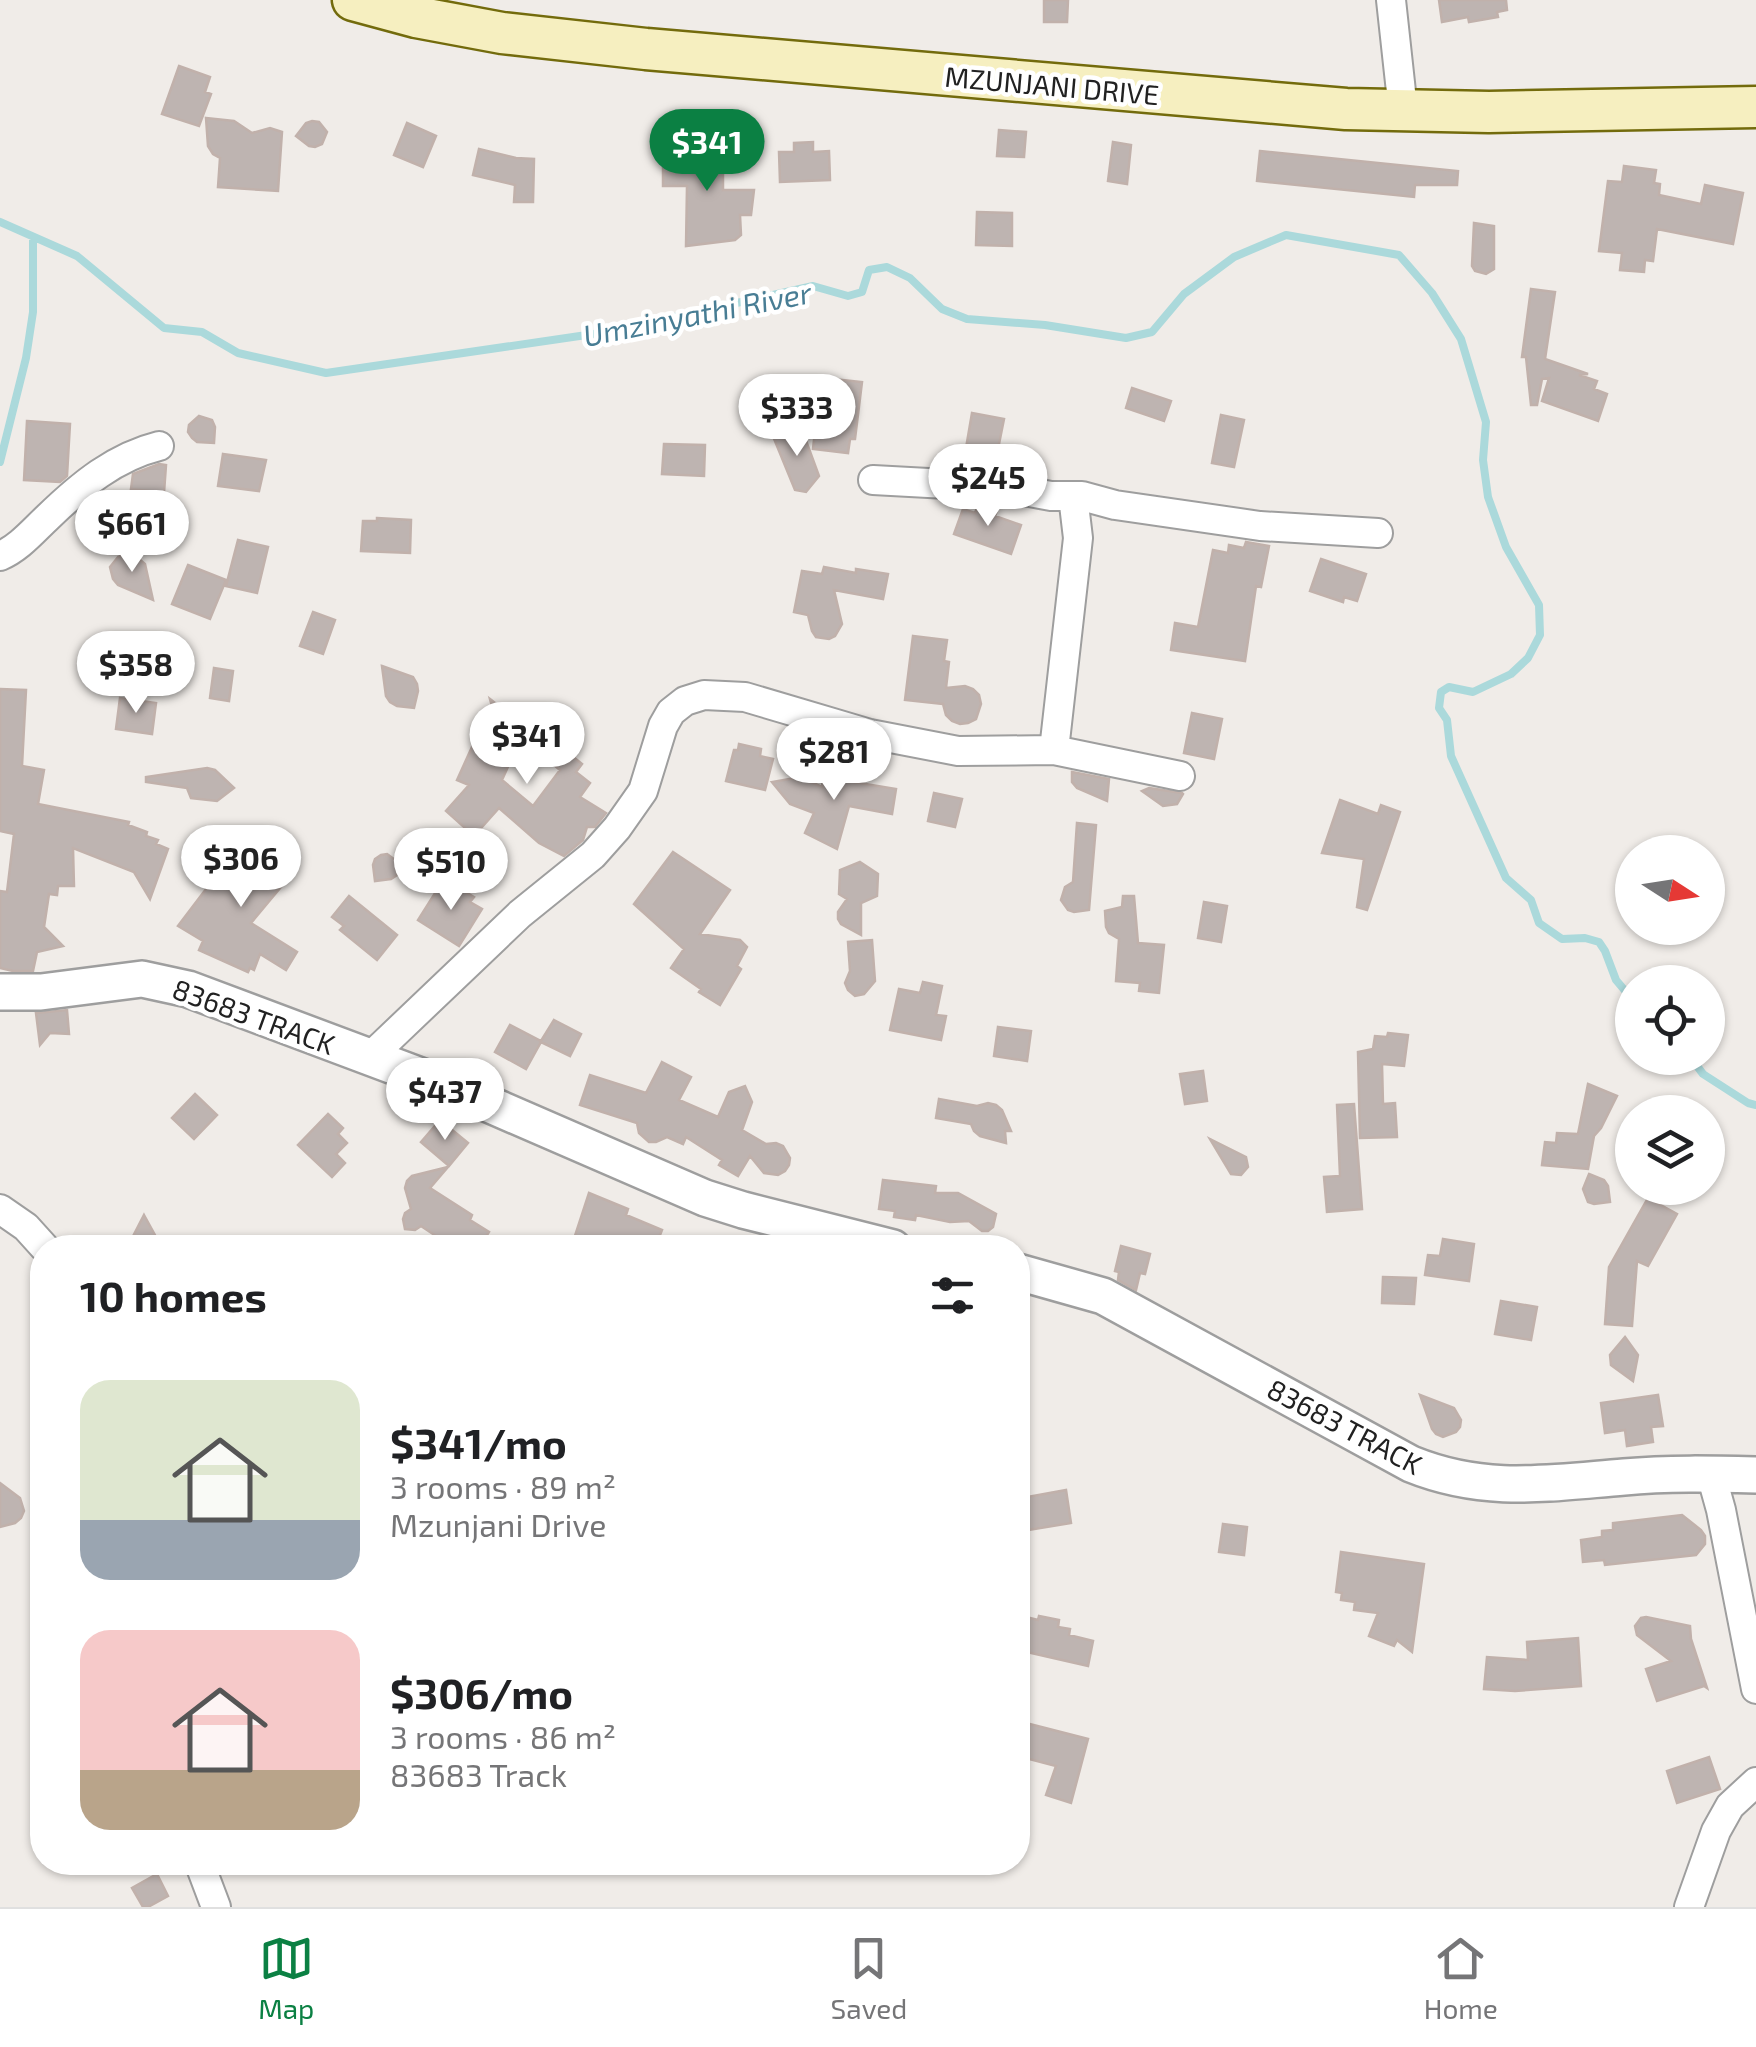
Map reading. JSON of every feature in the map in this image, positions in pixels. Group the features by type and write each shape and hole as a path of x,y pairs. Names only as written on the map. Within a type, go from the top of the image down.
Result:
{"main road":[{"name":"MZUNJANI DRIVE","path":"353,0 502,34 1346,109 1490,112 1756,107"}],"street":[{"path":"1391,0 1404,110"},
{"path":"0,556 22,542 100,472 134,452 159,446"},
{"path":"873,480 1002,487 1260,526 1378,533"},
{"path":"1054,750 1078,538 1074,496"},
{"path":"370,1057 520,914 593,855 643,791 670,712 704,694 746,697 870,734 958,751 1054,750 1180,776"},
{"name":"83683 TRACK","path":"0,992 42,992 142,979 188,989 448,1086 705,1198 842,1235"},
{"path":"0,1209 33,1235"},
{"name":"83683 TRACK","path":"1030,1275 1104,1296 1432,1473 1487,1483 1547,1485 1627,1476 1756,1475"},
{"path":"1711,1474 1756,1689"},
{"path":"1689,1907 1716,1831 1730,1806 1756,1782"},
{"path":"204,1875 216,1907"}],"building":[{"path":"1044,0 1068,0 1067,22 1044,22"},
{"path":"1439,0 1506,0 1507,10 1497,12 1498,17 1442,22"},
{"path":"179,66 210,77 205,92 211,94 199,126 162,114"},
{"path":"206,118 234,121 252,133 270,128 282,132 278,191 218,187 220,158 208,146"},
{"path":"312,121 319,122 327,132 322,144 315,147 296,136"},
{"path":"407,123 436,136 423,167 394,155"},
{"path":"999,130 1026,132 1024,157 997,156"},
{"path":"813,142 813,152 829,151 830,180 780,182 779,152 794,152 794,143"},
{"path":"1113,142 1131,145 1127,184 1108,181"},
{"path":"674,145 723,146 723,190 754,190 751,215 740,215 741,235 735,240 686,246 687,186 663,186 663,159 675,159"},
{"path":"479,149 534,159 533,202 514,202 515,185 473,175"},
{"path":"1260,151 1458,171 1457,185 1415,185 1414,197 1257,181"},
{"path":"1624,166 1656,170 1654,183 1660,184 1659,195 1701,204 1705,185 1743,193 1733,244 1657,229 1653,261 1645,260 1644,272 1620,270 1622,253 1599,251 1608,181 1622,182"},
{"path":"977,212 1012,213 1012,246 976,245"},
{"path":"1474,223 1494,226 1494,269 1486,274 1472,266"},
{"path":"1531,289 1555,292 1545,359 1588,374 1579,375 1597,381 1594,389 1607,394 1598,421 1542,401 1549,378 1542,379 1537,405 1531,405 1526,357 1522,357"},
{"path":"824,378 862,382 855,439 850,439 848,453 813,449"},
{"path":"1132,388 1171,401 1164,421 1126,408"},
{"path":"972,413 1004,419 997,454 966,448"},
{"path":"1221,415 1244,420 1234,467 1212,463"},
{"path":"199,416 212,420 214,443 197,442 188,432 189,425"},
{"path":"27,421 70,424 67,476 60,482 24,480"},
{"path":"770,429 804,435 819,476 806,492 795,490"},
{"path":"664,444 705,445 704,476 662,474"},
{"path":"223,454 266,460 259,491 218,486"},
{"path":"166,465 164,493 131,489 133,474"},
{"path":"979,503 998,508 995,516 1021,525 1011,554 954,534 963,509 975,513"},
{"path":"411,520 410,553 361,551 363,521"},
{"path":"238,540 268,547 257,593 226,586"},
{"path":"1246,542 1269,546 1261,587 1256,586 1245,661 1171,650 1175,623 1198,627 1213,550 1228,553 1229,545 1244,548"},
{"path":"125,554 133,554 145,564 153,600 113,579 110,567"},
{"path":"1321,559 1366,574 1357,601 1344,597 1343,602 1310,591"},
{"path":"188,565 226,580 210,619 172,604"},
{"path":"824,567 888,574 883,599 834,590 842,624 829,639 816,637 808,615 794,612 802,571 822,574"},
{"path":"313,612 335,620 323,654 300,646"},
{"path":"913,636 947,640 946,688 965,686 979,695 981,704 976,719 960,724 946,715 943,704 905,700"},
{"path":"382,666 413,677 418,691 414,708 390,702"},
{"path":"214,668 233,671 229,701 210,698"},
{"path":"0,689 26,690 22,766 44,770 38,804 129,822 128,825 147,832 146,836 168,849 150,899 134,872 73,848 74,886 58,886 57,895 49,894 44,927 63,946 37,952 33,971 0,968 0,891 7,892 14,834 0,831"},
{"path":"120,698 156,703 152,734 116,729"},
{"path":"490,699 525,730 538,719 560,737 556,743 582,764 576,772 590,783 580,797 606,813 595,827 587,827 583,840 564,856 539,843 499,808 474,836 446,811 469,785 457,780 472,747 508,764","holes":["521,738 560,770 533,806 502,780"]},
{"path":"1192,713 1222,719 1214,759 1184,753"},
{"path":"739,744 761,749 760,756 773,759 765,790 726,781"},
{"path":"215,770 234,788 217,801 191,798 187,788 146,782 146,777"},
{"path":"1072,772 1109,779 1107,801 1077,788"},
{"path":"800,777 822,787 823,777 896,789 892,814 849,806 837,849 805,833 814,813 790,804 772,782"},
{"path":"1149,788 1183,794 1177,804 1163,806 1142,791"},
{"path":"934,793 962,799 955,827 928,821"},
{"path":"1340,800 1378,814 1381,805 1400,812 1367,910 1357,907 1364,859 1322,853"},
{"path":"1077,823 1096,825 1089,910 1074,912 1061,900 1065,887 1073,882"},
{"path":"244,839 264,856 272,846 295,865 281,877 286,881 251,923 297,952 286,970 260,954 254,970 250,968 248,972 199,950 203,941 178,926"},
{"path":"673,852 730,890 700,934 740,940 747,947 737,966 741,969 720,1005 671,968 684,949 634,904"},
{"path":"387,854 398,862 397,875 375,881 375,859"},
{"path":"860,862 878,874 877,896 861,903 861,935 838,919 847,899 839,894 840,870"},
{"path":"444,879 474,897 470,902 482,909 459,946 418,920"},
{"path":"349,896 397,935 377,960 340,930 344,926 332,917"},
{"path":"1123,896 1134,896 1138,943 1164,945 1159,993 1139,991 1140,983 1116,981 1119,939 1106,927 1105,911 1122,907"},
{"path":"1204,902 1227,906 1221,942 1198,938"},
{"path":"872,940 875,981 864,994 855,996 845,983 850,971 848,942"},
{"path":"923,982 942,986 936,1015 946,1016 941,1040 890,1030 899,989 920,993"},
{"path":"67,1010 69,1034 50,1033 40,1045 36,1013"},
{"path":"554,1020 581,1034 570,1056 541,1042 526,1069 495,1052 510,1025 541,1041"},
{"path":"998,1027 1031,1031 1027,1061 994,1056"},
{"path":"1388,1033 1408,1035 1404,1066 1382,1064 1383,1104 1395,1103 1397,1137 1360,1138 1358,1052 1373,1049 1375,1036 1387,1037"},
{"path":"662,1062 691,1077 679,1100 718,1117 729,1092 745,1086 752,1102 742,1130 766,1144 783,1146 790,1158 785,1171 778,1175 764,1173 750,1156 738,1176 719,1165 722,1160 686,1137 683,1144 667,1137 649,1142 639,1133 637,1123 580,1105 590,1075 646,1093"},
{"path":"1203,1071 1207,1101 1185,1104 1180,1074"},
{"path":"1588,1084 1615,1095 1594,1136 1588,1169 1542,1165 1545,1142 1556,1143 1557,1133 1578,1134"},
{"path":"195,1094 217,1115 194,1139 172,1118"},
{"path":"939,1099 996,1105 1011,1131 1005,1131 1006,1143 980,1136 971,1124 936,1118"},
{"path":"1354,1104 1362,1209 1327,1212 1324,1177 1340,1176 1337,1105"},
{"path":"328,1114 343,1128 338,1134 347,1143 336,1154 345,1163 332,1177 298,1145"},
{"path":"440,1120 468,1143 449,1166 421,1142"},
{"path":"1210,1139 1246,1157 1248,1167 1241,1175 1231,1174"},
{"path":"448,1167 430,1188 472,1215 470,1220 489,1232 487,1235 434,1235 421,1226 405,1229 403,1219 411,1209 405,1188 412,1176"},
{"path":"1589,1174 1604,1180 1610,1202 1588,1202 1583,1189"},
{"path":"883,1180 936,1186 935,1193 958,1193 996,1214 993,1227 982,1231 969,1221 950,1222 916,1215 915,1220 894,1217 895,1211 879,1209"},
{"path":"589,1193 628,1209 626,1215 662,1230 660,1235 575,1235"},
{"path":"1644,1205 1661,1205 1677,1214 1648,1266 1637,1261 1632,1326 1605,1324 1609,1267"},
{"path":"144,1215 155,1235 134,1235"},
{"path":"1443,1239 1474,1244 1469,1281 1425,1275 1428,1255 1440,1256"},
{"path":"1121,1246 1150,1254 1136,1290 1118,1280 1119,1272 1115,1271"},
{"path":"1383,1277 1416,1278 1414,1304 1382,1303"},
{"path":"1501,1301 1537,1307 1531,1340 1495,1334"},
{"path":"1625,1337 1638,1355 1633,1381 1611,1365 1610,1355"},
{"path":"1420,1395 1454,1408 1461,1420 1456,1432 1443,1437 1436,1434"},
{"path":"1658,1395 1663,1426 1651,1427 1653,1442 1627,1446 1625,1430 1605,1433 1601,1403"},
{"path":"0,1483 20,1498 24,1511 15,1523 0,1527"},
{"path":"1066,1490 1071,1523 1030,1530 1030,1497"},
{"path":"1682,1515 1705,1536 1705,1544 1696,1555 1605,1565 1604,1560 1583,1562 1581,1540 1602,1537 1602,1531 1613,1530 1613,1523"},
{"path":"1223,1524 1247,1527 1244,1555 1219,1552"},
{"path":"1341,1552 1424,1564 1412,1652 1397,1640 1394,1646 1369,1636 1378,1613 1354,1610 1355,1602 1341,1600 1342,1593 1336,1592"},
{"path":"1646,1617 1690,1626 1707,1688 1657,1701 1646,1669 1671,1661 1637,1635 1635,1626"},
{"path":"1030,1618 1059,1620 1058,1627 1070,1629 1069,1635 1093,1641 1088,1666 1030,1653"},
{"path":"1578,1638 1581,1686 1484,1689 1487,1657 1528,1660 1527,1642"},
{"path":"1030,1724 1088,1739 1071,1803 1046,1795 1056,1766 1030,1759"},
{"path":"1709,1757 1720,1789 1677,1803 1667,1771"},
{"path":"158,1875 168,1896 143,1907 132,1888"}],"waterway":[{"name":"Umzinyathi River","path":"0,222 77,256 164,328 202,332 238,353 326,373 607,332 813,286 848,296 862,292 869,270 887,267 910,278 942,309 967,319 1045,325 1126,338 1152,332 1184,294 1234,257 1286,235 1399,255 1432,293 1461,339 1486,422 1483,460 1488,497 1506,547 1539,605 1540,635 1528,658 1511,674 1473,692 1449,687 1441,692 1439,708 1447,720 1451,756 1506,878 1531,900 1539,923 1562,939 1599,942 1615,977"},
{"path":"0,462 26,358 33,312 33,238"},
{"name":"Umzinyathi River","path":"1705,1075 1756,1105"}]}
